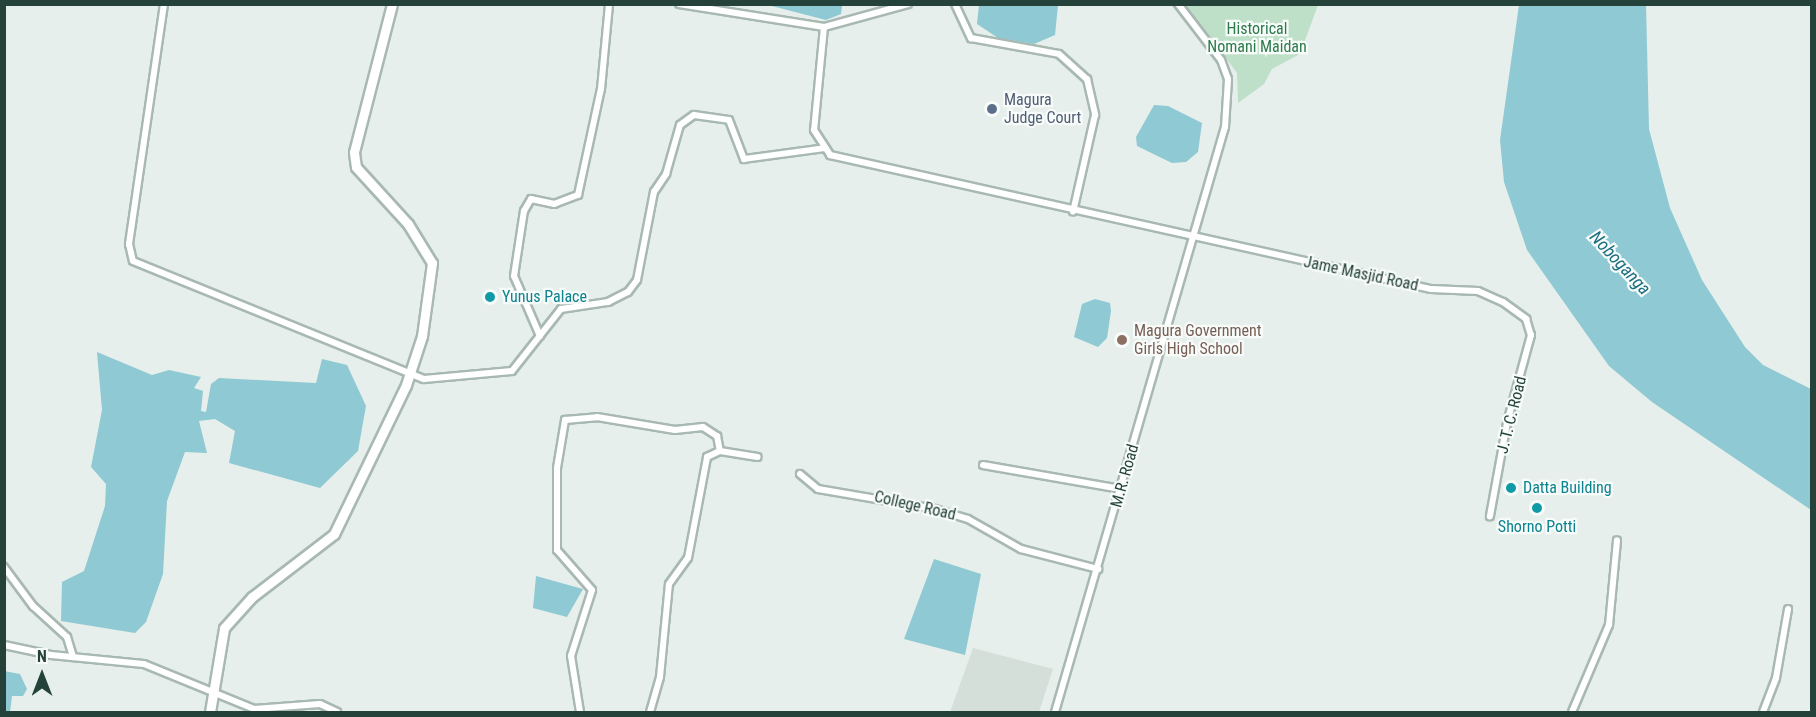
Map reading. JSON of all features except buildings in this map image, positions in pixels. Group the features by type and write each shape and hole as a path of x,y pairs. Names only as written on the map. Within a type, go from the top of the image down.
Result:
{"main road":[{"path":"210,712 224,628 252,597 334,534 410,374 431,298 432,263 408,224 356,167 354,152 392,4"}],"street":[{"path":"164,4 129,244 133,261 424,379 495,376 512,371 561,309 608,302 637,280 654,192 666,174 680,125 694,115 729,120 744,159 825,148 814,130 824,27"},
{"path":"540,336 514,276 524,211 531,199 564,202 581,188 601,89 609,4"},
{"path":"679,4 824,27 908,4"},
{"path":"955,4 971,38 1059,54 1087,79 1095,115 1073,212"},
{"name":"M.R. Road","path":"1055,712 1195,239 1225,127 1228,79 1221,60 1178,4"},
{"name":"Jame Masjid Road","path":"825,148 830,155 866,165 1195,239 1431,289 1478,291 1522,316"},
{"name":"J. T. C. Road","path":"1490,516 1506,423 1530,342 1530,327 1522,316"},
{"path":"580,712 571,656 592,590 557,550 557,468 565,420 597,417 675,430 703,427 717,436 720,451"},
{"path":"650,712 660,676 669,584 688,558 707,457 720,451 758,457"},
{"path":"983,465 1121,489"},
{"name":"College Road","path":"800,474 818,489 894,498 946,512 1022,549 1098,569"},
{"path":"1572,712 1609,625 1617,540"},
{"path":"4,567 33,606 67,637 73,657"},
{"path":"1763,712 1776,678 1788,609"},
{"path":"4,645 73,657 144,664 254,709 320,704 337,712"}],"shaded area":[{"path":"973,648 1053,669 1039,712 950,712"}],"green space":[{"name":"Historical Nomani Maidan","path":"1186,5 1318,5 1300,54 1272,69 1264,84 1238,103 1237,73"}],"water":[{"path":"768,5 842,5 841,14 826,20"},
{"path":"979,5 1058,5 1055,35 1034,44 998,38 977,24"},
{"name":"Noboganga","path":"1519,5 1646,5 1649,129 1670,208 1702,280 1745,347 1763,365 1811,389 1811,510 1652,402 1609,366 1527,250 1504,182 1500,140"},
{"path":"1154,105 1168,106 1202,123 1198,152 1186,162 1172,163 1137,146 1136,137"},
{"path":"1095,299 1110,303 1111,311 1107,338 1098,347 1074,337 1082,304"},
{"path":"97,352 152,375 169,370 201,377 194,388 203,391 201,411 206,412 211,384 219,378 316,383 322,359 347,365 366,406 358,451 320,488 229,463 235,431 215,419 199,421 207,453 185,452 167,501 163,574 146,622 135,633 61,621 62,582 84,571 105,506 106,484 91,467 102,410"},
{"path":"934,559 981,574 965,655 904,639"},
{"path":"536,576 583,589 567,617 533,608"},
{"path":"4,671 20,674 27,689 23,696 12,696 10,712 5,712"}],"place":[{"name":"Magura Judge Court","path":"992,109"},
{"name":"Yunus Palace","path":"490,297"},
{"name":"Magura Government Girls High School","path":"1122,340"},
{"name":"Datta Building","path":"1511,488"},
{"name":"Shorno Potti","path":"1537,508"}]}
